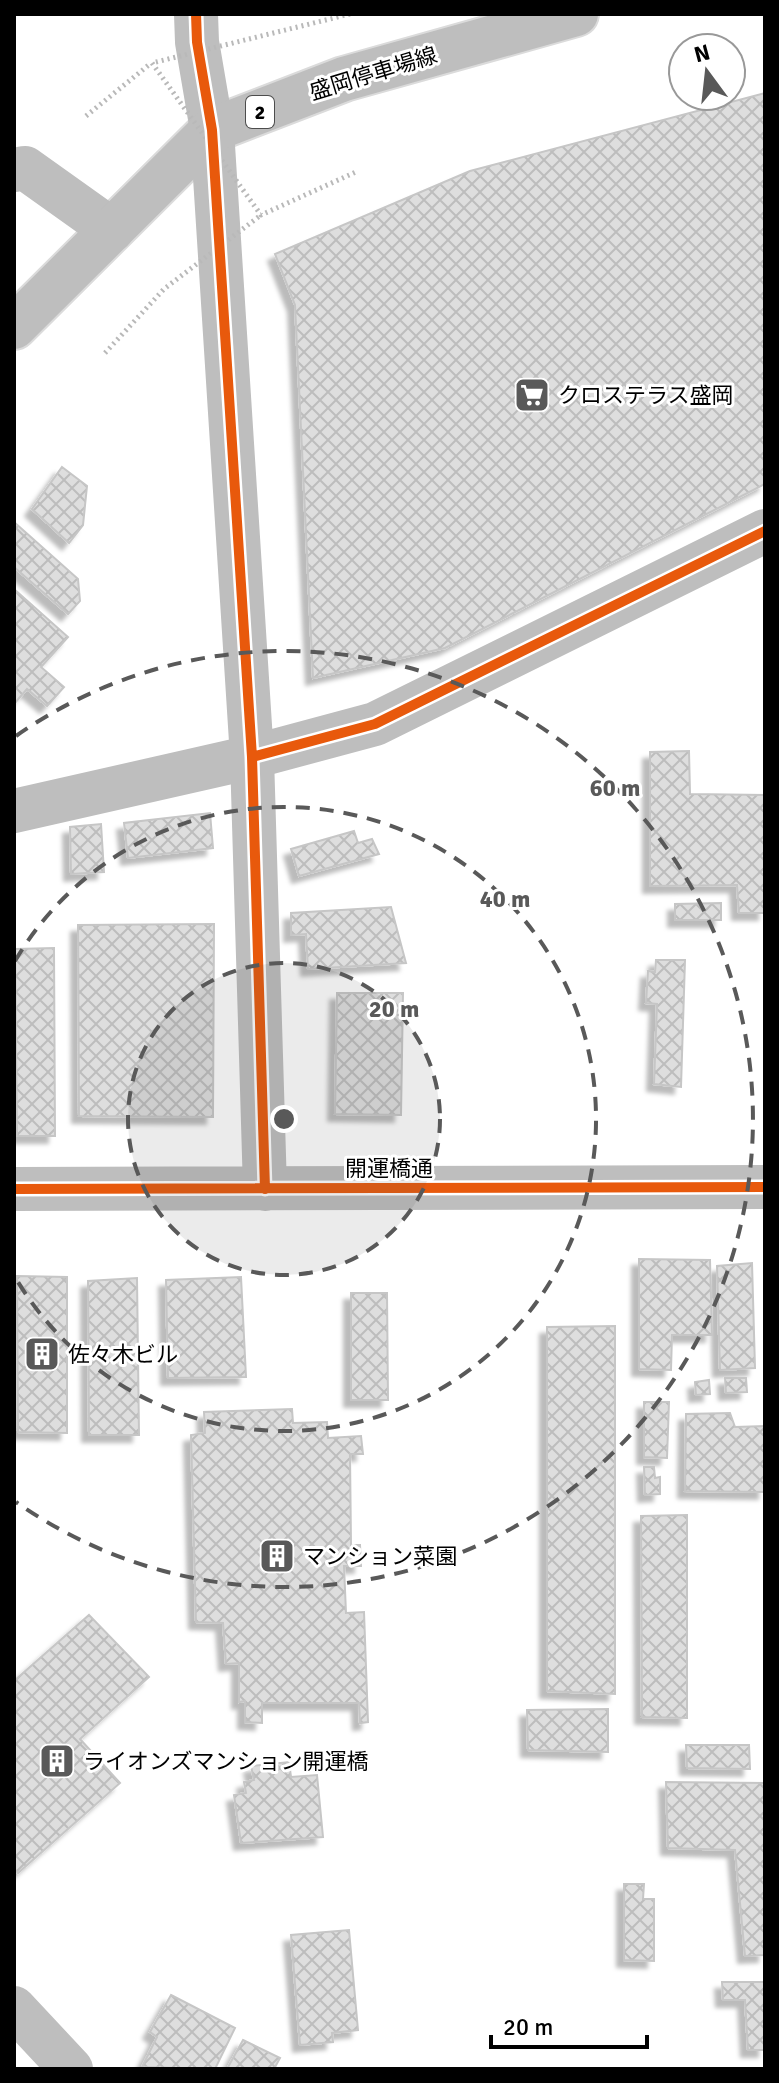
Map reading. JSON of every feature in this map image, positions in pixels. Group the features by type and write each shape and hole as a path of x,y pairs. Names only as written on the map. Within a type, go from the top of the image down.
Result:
{"street":[{"path":"196,14 197,42 212,130 252,757 265,1189"},
{"name":"盛岡停車場線","path":"14,327 212,130 344,79 576,14"},
{"path":"14,170 25,168 112,230"},
{"path":"14,811 252,757 375,724 765,531"},
{"name":"開運橋通","path":"14,1189 765,1187"},
{"path":"14,2008 71,2069"}],"path":[{"path":"86,116 152,63 350,14"},
{"path":"152,51 152,63 261,215"},
{"path":"105,353 164,289 261,215 358,171"}],"building":[{"name":"クロステラス盛岡","path":"765,93 765,484 445,648 313,678 295,305 275,254 470,171 693,112 747,112 747,98"},
{"path":"62,467 87,486 83,525 69,543 32,509"},
{"path":"14,522 78,579 80,601 68,614 14,567"},
{"path":"14,589 68,637 41,667 64,687 47,706 27,689 14,704"},
{"path":"689,751 690,794 765,795 765,913 739,913 737,885 650,886 650,752"},
{"path":"210,813 213,848 128,858 124,823"},
{"path":"101,824 104,872 71,874 70,827"},
{"path":"354,831 358,843 372,839 379,854 299,876 291,849"},
{"path":"721,903 721,920 675,920 675,904"},
{"path":"391,907 406,963 308,969 306,934 291,935 291,913"},
{"path":"214,924 213,1117 79,1116 78,925"},
{"path":"54,948 55,1136 17,1136 15,949"},
{"path":"656,960 685,960 681,1087 654,1084 657,1004 646,1003 648,971 655,972"},
{"path":"337,993 403,993 401,1115 335,1114"},
{"path":"639,1259 710,1260 712,1335 672,1335 671,1370 639,1369"},
{"path":"752,1263 755,1368 720,1370 717,1266"},
{"name":"佐々木ビル","path":"17,1276 67,1277 67,1433 18,1432"},
{"path":"241,1277 246,1377 168,1378 166,1280"},
{"path":"137,1278 139,1435 89,1435 88,1281"},
{"path":"351,1293 387,1293 388,1400 351,1400"},
{"path":"615,1326 615,1694 547,1691 547,1327"},
{"path":"725,1378 746,1378 747,1392 726,1393"},
{"path":"709,1380 710,1394 696,1395 695,1382"},
{"path":"644,1402 669,1402 667,1458 644,1457"},
{"name":"マンション菜園","path":"292,1409 293,1423 327,1422 328,1438 361,1436 363,1454 350,1454 351,1545 360,1545 361,1566 344,1566 346,1613 364,1612 368,1722 360,1723 359,1703 262,1703 262,1723 245,1722 245,1701 239,1702 239,1663 226,1664 223,1623 196,1622 191,1435 205,1433 204,1412"},
{"path":"730,1413 735,1427 765,1426 765,1492 685,1491 686,1414"},
{"path":"644,1467 654,1467 655,1478 660,1477 660,1494 645,1495"},
{"path":"687,1515 687,1718 642,1717 641,1516"},
{"name":"ライオンズマンション開運橋","path":"89,1615 149,1677 80,1739 120,1783 18,1873 14,1868 14,1681"},
{"path":"608,1709 608,1752 528,1750 527,1710"},
{"path":"686,1745 749,1745 750,1769 687,1768"},
{"path":"289,1762 291,1777 317,1775 323,1837 241,1843 234,1795 246,1793 244,1782 254,1780 251,1766"},
{"path":"666,1782 765,1783 765,1955 745,1956 735,1850 668,1848"},
{"path":"624,1884 644,1884 643,1899 654,1899 654,1961 624,1960"},
{"path":"349,1930 358,2030 332,2033 333,2042 300,2045 291,1935"},
{"path":"722,1982 765,1982 765,2050 748,2050 745,2000 723,2000"},
{"path":"171,1995 235,2028 215,2069 142,2067 157,2037 150,2032"},
{"path":"243,2040 280,2058 274,2069 227,2069"}],"cycle path":[{"path":"196,14 197,42 212,130 252,757 265,1189"},
{"path":"252,757 375,724 765,531"},
{"path":"14,1189 765,1187"}],"place":[{"name":"クロステラス盛岡","path":"532,395"},
{"name":"佐々木ビル","path":"42,1354"},
{"name":"マンション菜園","path":"277,1556"},
{"name":"ライオンズマンション開運橋","path":"57,1761"}]}
